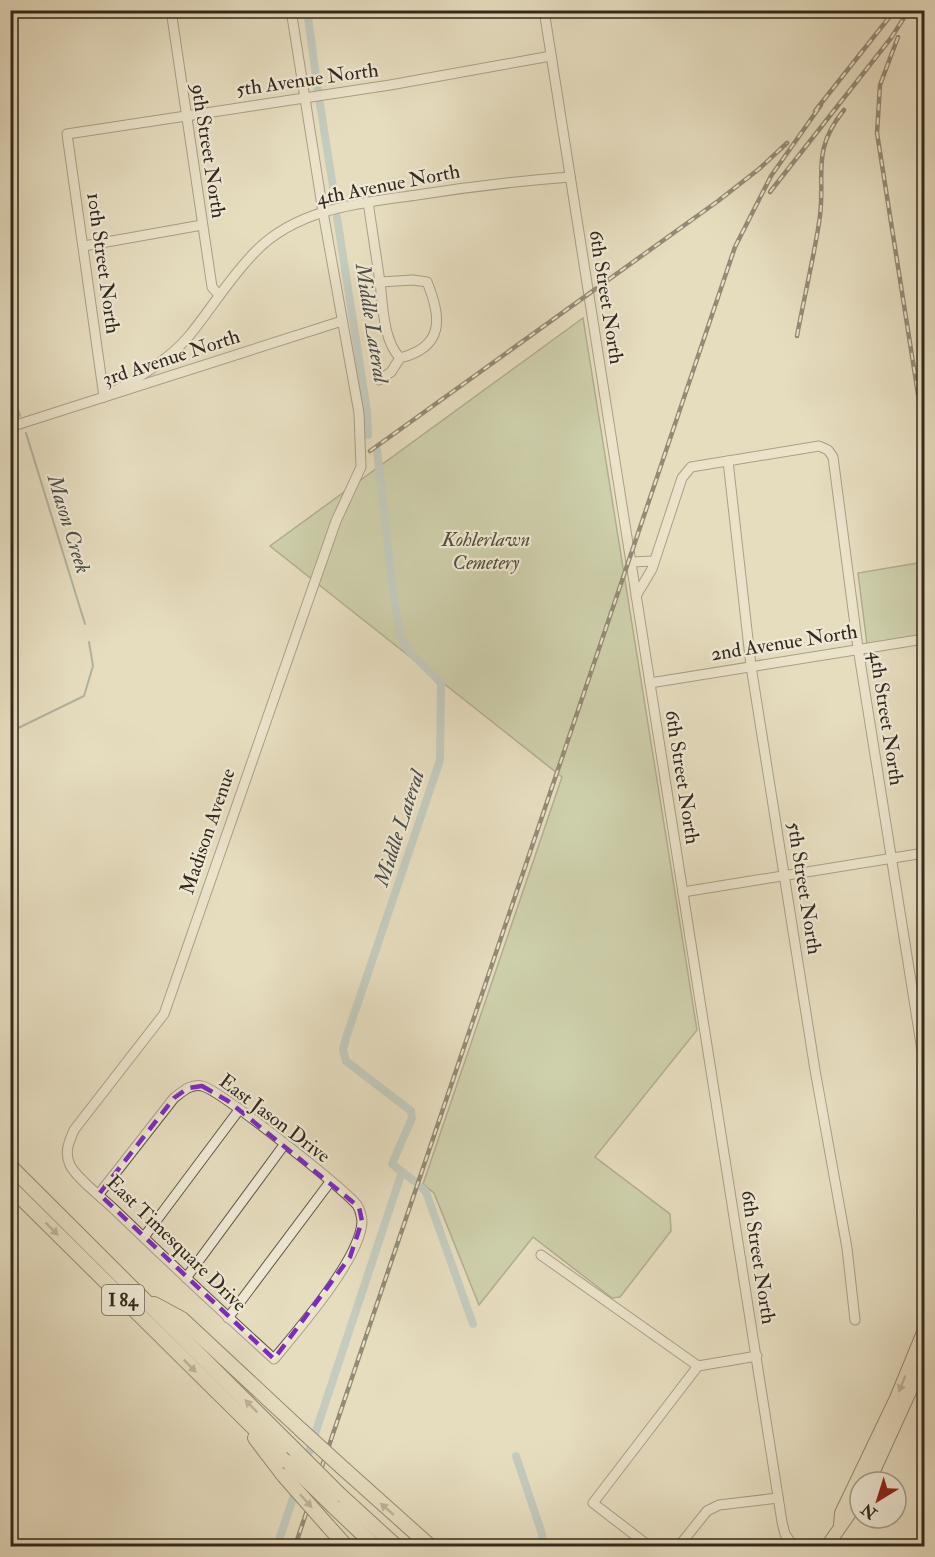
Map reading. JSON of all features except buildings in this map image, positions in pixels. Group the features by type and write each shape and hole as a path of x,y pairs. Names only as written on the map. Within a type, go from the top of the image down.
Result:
{"highway":[{"name":"I 84","path":"10,1166 292,1448 375,1546"},
{"name":"I 84","path":"10,1187 288,1462 396,1546"},
{"path":"141,1297 182,1319 430,1546"},
{"path":"237,1412 284,1476 346,1546"}],"main road":[{"path":"840,1526 840,1513 896,1398 924,1330"},
{"path":"874,1470 924,1361"},
{"path":"827,1546 840,1526 848,1519"}],"street":[{"name":"9th Street North","path":"171,10 184,115 212,287 218,294"},
{"name":"Madison Avenue","path":"66,1147 74,1130 164,1014 182,970 210,876 343,505 357,477 362,457 359,413 323,212 291,10"},
{"name":"6th Street North","path":"544,10 778,1498 785,1534 793,1546"},
{"name":"5th Avenue North","path":"67,134 305,98 551,56"},
{"name":"10th Street North","path":"67,134 104,397"},
{"name":"4th Avenue North","path":"104,397 140,376 174,350 188,336 218,294 266,242 304,219 323,212 368,202 484,184 570,177"},
{"path":"368,202 387,331 393,352 400,358"},
{"path":"84,246 202,225"},
{"path":"379,380 391,372 400,358 426,348 436,332 437,305 427,282 414,280 380,282"},
{"name":"3rd Avenue North","path":"10,427 342,321"},
{"name":"4th Street North","path":"728,461 819,446 828,450 833,457 858,648 924,1063"},
{"path":"636,596 654,561 686,471 691,467 728,461"},
{"name":"5th Street North","path":"728,461 751,666 847,1248 855,1320"},
{"path":"631,562 654,561"},
{"name":"2nd Avenue North","path":"650,683 924,639"},
{"path":"683,892 924,853"},
{"name":"East Jason Drive","path":"99,1194 174,1098 188,1088 202,1086 239,1110 359,1207 363,1221 350,1257 274,1359"},
{"path":"144,1238 239,1110"},
{"path":"186,1278 284,1145"},
{"name":"East Timesquare Drive","path":"66,1147 70,1165 228,1318 274,1359"},
{"path":"228,1318 330,1182"},
{"path":"541,1255 575,1277 685,1360 698,1366 757,1356"},
{"path":"649,1546 593,1503 698,1366"},
{"path":"679,1546 707,1511 713,1508 778,1498"}],"highlighted area":[{"path":"202,1086 228,1101 359,1207 362,1221 350,1257 274,1359 99,1194 174,1098 188,1088"}],"green space":[{"name":"Kohlerlawn Cemetery","path":"583,318 697,1030 595,1157 670,1214 671,1231 620,1297 612,1298 533,1237 479,1305 434,1193 423,1184 562,777 270,546"},
{"path":"924,562 924,635 867,644 858,573"}],"waterway":[{"name":"Middle Lateral","path":"307,10 318,91"},
{"name":"Middle Lateral","path":"320,104 335,200"},
{"name":"Middle Lateral","path":"337,217 367,411 368,435"},
{"name":"Mason Creek","path":"10,386 20,416"},
{"name":"Mason Creek","path":"26,433 85,624"},
{"name":"Middle Lateral","path":"377,450 393,592 401,639 408,650 441,683 440,760 343,1050 346,1061 411,1111 412,1118 392,1164 414,1181"},
{"name":"Mason Creek","path":"10,732 84,696 93,666 89,642"},
{"path":"306,1461 402,1172"},
{"name":"Middle Lateral","path":"421,1187 426,1192 473,1324"},
{"name":"Middle Lateral","path":"516,1456 542,1534 543,1546"},
{"path":"277,1546 296,1489"}],"railway":[{"path":"815,111 895,10"},
{"path":"770,192 891,38 909,10"},
{"path":"898,37 880,85 877,133 923,426"},
{"path":"295,1546 735,247 771,176 821,105"},
{"path":"797,336 819,223 823,153 826,139 844,110"},
{"path":"370,451 718,201 759,169 787,143"}]}
